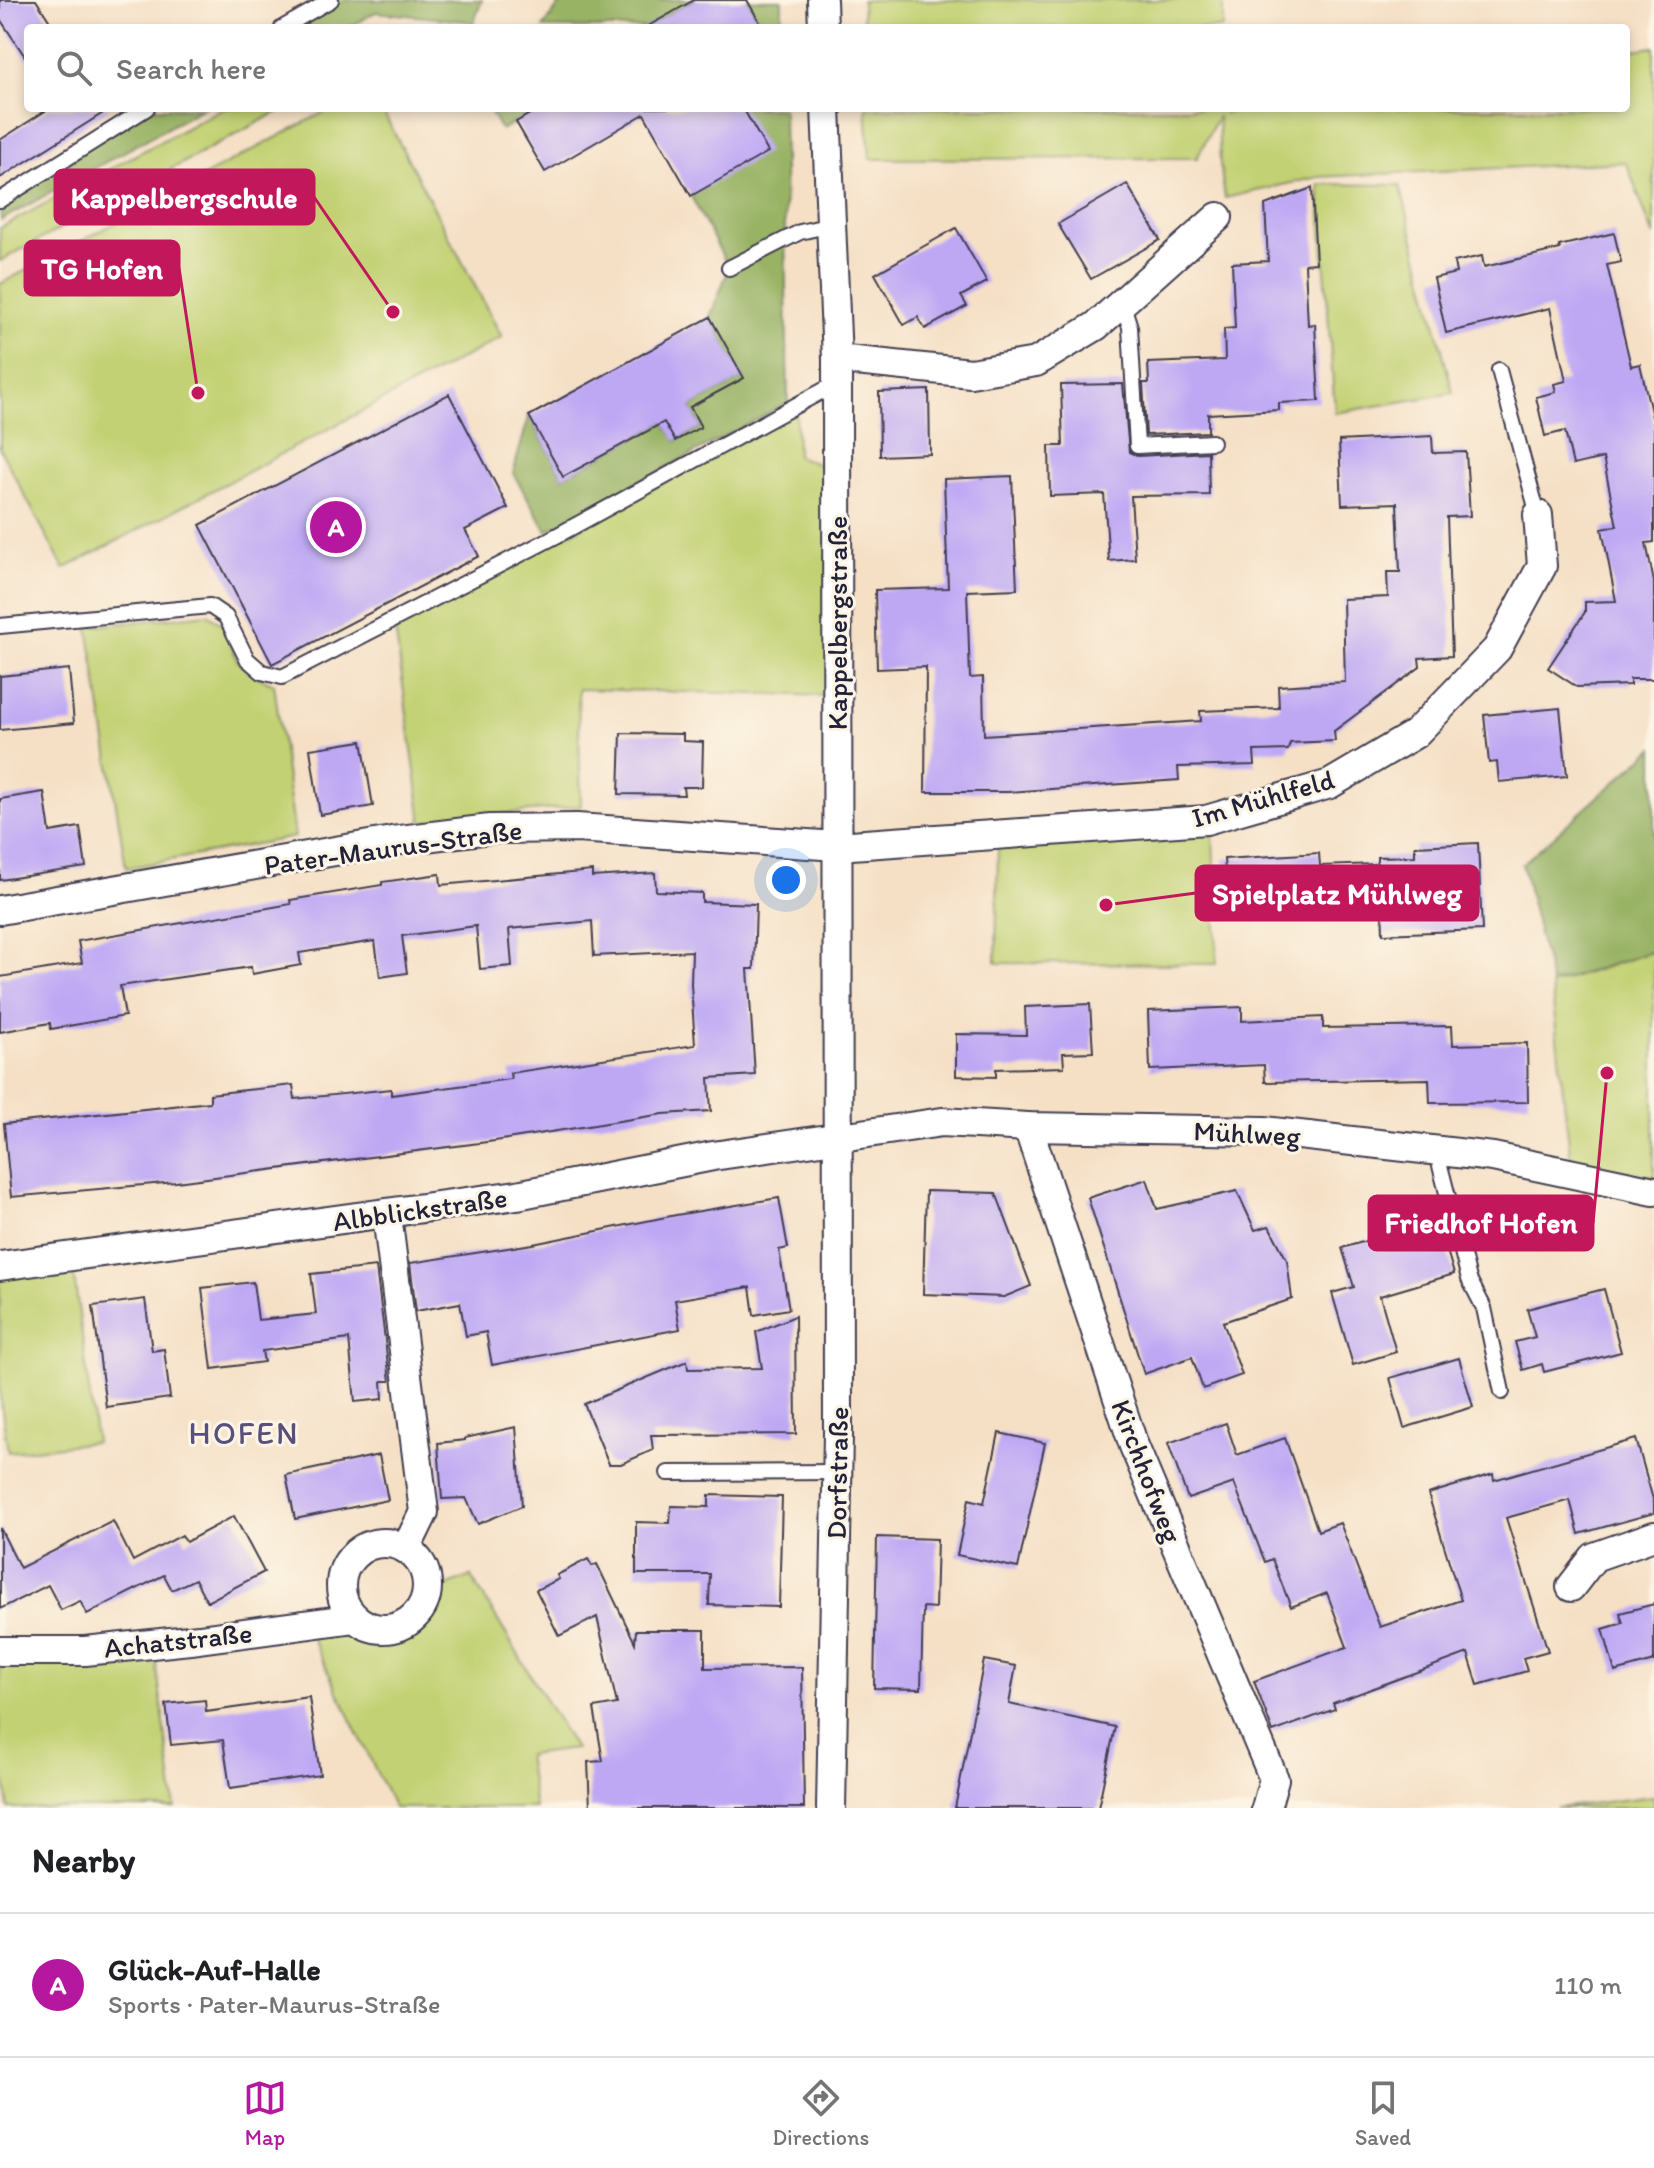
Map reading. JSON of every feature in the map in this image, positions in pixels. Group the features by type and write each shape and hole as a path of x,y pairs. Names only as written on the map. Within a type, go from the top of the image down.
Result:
{"street":[{"path":"822,0 823,24"},
{"name":"Kappelbergstraße","path":"826,112 837,371 837,1139"},
{"path":"837,371 971,373 1036,362 1096,326 1218,217"},
{"name":"Im Mühlfeld","path":"837,846 1206,820 1330,784 1415,734 1497,649 1542,566 1538,515"},
{"name":"Pater-Maurus-Straße","path":"0,910 392,841 490,829 577,828 837,846"},
{"name":"Mühlweg","path":"837,1139 942,1122 1028,1127 1264,1131 1493,1157 1654,1191"},
{"name":"Kirchhofweg","path":"1028,1127 1134,1446 1274,1779 1266,1808"},
{"name":"Albblickstraße","path":"0,1266 387,1215 517,1195 713,1156 837,1139"},
{"name":"Dorfstraße","path":"831,1808 837,1472 837,1139"},
{"path":"355,1618 345,1605 341,1590 343,1573 351,1559 364,1548 379,1543 406,1549 424,1512 387,1215"},
{"path":"1571,1587 1594,1557 1654,1536"},
{"name":"Achatstraße","path":"0,1651 85,1651 355,1618 368,1626 382,1629 397,1627 420,1610 426,1597 427,1583 423,1569 406,1549"}],"lane":[{"path":"289,24 331,0"},
{"path":"0,200 141,112"},
{"path":"729,268 800,232 831,225"},
{"path":"1122,302 1130,327 1137,446 1212,442"},
{"path":"1499,370 1538,515"},
{"path":"0,626 210,606 226,617 247,659 262,672 282,677 556,536 837,371"},
{"path":"1436,1150 1469,1279 1484,1308 1502,1392"},
{"path":"668,1473 837,1472"}],"green space":[{"path":"331,0 482,0 474,22 376,12 355,24 289,24"},
{"path":"572,0 694,0 652,24 546,24 560,4"},
{"path":"747,0 782,0 782,24 761,24"},
{"path":"862,0 1223,0 1223,24 863,24"},
{"path":"1654,47 1654,237 1626,162 1318,177 1225,198 1218,116 1197,158 870,159 866,112 1630,112 1630,50"},
{"path":"141,112 196,112 1,220 0,201"},
{"path":"216,112 278,112 0,261 0,228"},
{"path":"324,112 383,112 502,337 64,569 0,449 0,284"},
{"path":"490,112 533,112 501,130"},
{"path":"741,112 783,112 788,403 547,531 513,473 529,416 563,477 664,422 676,441 701,427 690,407 743,378 710,317 729,268 691,196"},
{"path":"1319,184 1400,185 1453,393 1335,413"},
{"path":"796,411 797,456 832,470 829,696 578,689 581,806 422,822 395,628"},
{"path":"208,614 223,625 238,662 254,675 274,684 295,837 126,868 88,627"},
{"path":"1654,748 1654,951 1551,984 1522,864"},
{"path":"1213,832 1217,964 996,963 998,846"},
{"path":"1654,951 1654,1177 1571,1162 1551,985"},
{"path":"73,1268 96,1442 8,1452 0,1397 0,1275"},
{"path":"471,1576 575,1749 527,1755 535,1808 394,1808 311,1636 355,1631 403,1636 427,1624 439,1589"},
{"path":"0,1661 156,1661 175,1808 9,1808 0,1753"},
{"path":"1654,1796 1654,1808 1556,1808"}],"building":[{"path":"0,0 36,0 51,24 24,24 24,55 0,19"},
{"path":"694,0 747,0 761,24 652,24"},
{"path":"44,112 105,112 0,178 0,140"},
{"path":"533,112 745,112 768,152 691,196 644,114 545,172 516,122"},
{"path":"1127,184 1160,240 1091,279 1058,224"},
{"path":"1312,188 1316,263 1305,264 1308,325 1315,324 1319,401 1279,403 1279,410 1208,414 1208,432 1146,435 1143,383 1149,383 1148,363 1225,360 1224,329 1235,328 1232,263 1268,261 1265,205"},
{"path":"956,228 987,282 961,296 967,306 925,329 918,317 904,325 875,274"},
{"path":"1614,233 1621,262 1607,265 1631,366 1640,364 1654,425 1654,542 1646,543 1654,582 1654,679 1630,679 1630,685 1577,687 1548,668 1585,612 1585,602 1616,601 1602,529 1617,526 1603,458 1573,465 1565,431 1545,436 1536,397 1556,392 1554,384 1566,381 1550,308 1446,333 1434,278 1456,273 1454,262 1482,256 1484,267"},
{"path":"710,317 744,378 690,407 701,427 675,441 664,422 563,477 529,416"},
{"path":"1123,384 1129,452 1138,456 1208,452 1209,495 1131,496 1135,559 1109,561 1104,494 1050,496 1049,446 1063,446 1061,385"},
{"path":"929,390 930,454 880,456 879,392"},
{"path":"449,394 508,508 465,530 479,556 272,664 200,525"},
{"path":"1432,436 1433,453 1466,452 1470,516 1447,517 1452,656 1419,658 1420,667 1334,731 1335,741 1290,743 1288,750 1254,751 1255,765 1178,767 1179,780 1008,792 925,792 926,667 877,669 875,590 948,588 944,479 1012,476 1017,589 967,591 970,678 983,677 984,735 1201,721 1200,711 1279,708 1278,686 1345,682 1343,599 1388,597 1387,572 1400,572 1397,503 1342,505 1339,441"},
{"path":"69,669 74,723 0,730 0,676"},
{"path":"1560,708 1567,776 1499,782 1497,762 1489,763 1484,715"},
{"path":"621,733 683,734 683,741 703,742 702,787 683,787 684,795 619,794"},
{"path":"362,741 373,806 320,815 310,749"},
{"path":"44,792 50,832 80,827 86,867 0,880 0,799"},
{"path":"1478,843 1482,930 1383,934 1382,901 1322,904 1323,916 1250,921 1249,893 1227,895 1224,859 1319,853 1320,866 1377,864 1377,857 1415,856 1415,846"},
{"path":"592,871 592,877 655,873 656,891 702,893 702,902 756,904 754,969 748,969 755,1075 709,1078 711,1111 663,1114 495,1141 176,1182 11,1197 4,1124 210,1102 210,1094 293,1085 295,1099 391,1089 391,1095 511,1079 510,1073 695,1045 692,951 594,956 592,921 509,929 512,966 480,969 476,926 402,936 407,973 380,977 375,941 299,953 301,965 252,974 251,967 120,986 125,1016 51,1029 50,1023 0,1032 0,977 82,963 78,941 291,904 290,900 382,885 382,882 440,874 441,885"},
{"path":"1090,1004 1093,1052 1063,1053 1064,1067 996,1069 996,1077 956,1076 956,1034 1026,1035 1025,1007"},
{"path":"1242,1007 1242,1021 1323,1017 1323,1028 1452,1026 1453,1045 1527,1043 1528,1102 1430,1103 1429,1079 1265,1082 1264,1065 1150,1070 1148,1011"},
{"path":"1147,1179 1157,1209 1237,1191 1255,1230 1269,1226 1287,1260 1292,1299 1223,1322 1242,1375 1203,1389 1192,1357 1144,1374 1088,1198"},
{"path":"926,1191 996,1193 1031,1286 1004,1297 923,1294"},
{"path":"779,1198 788,1248 779,1250 789,1309 754,1315 750,1287 675,1300 680,1329 492,1365 486,1332 466,1336 460,1303 416,1311 410,1263 533,1244"},
{"path":"1438,1220 1454,1274 1380,1296 1396,1352 1353,1365 1332,1293 1354,1287 1342,1248"},
{"path":"376,1267 390,1381 382,1381 383,1399 355,1402 349,1339 262,1351 264,1362 212,1369 202,1288 253,1282 258,1320 316,1314 311,1274"},
{"path":"1604,1289 1621,1352 1544,1372 1542,1364 1523,1370 1515,1342 1535,1337 1527,1309"},
{"path":"145,1299 152,1351 164,1349 170,1398 106,1407 93,1306"},
{"path":"795,1316 796,1434 651,1435 653,1450 621,1464 609,1464 584,1404 687,1361 688,1369 762,1368 756,1332"},
{"path":"1459,1358 1473,1407 1404,1428 1390,1378"},
{"path":"1226,1423 1237,1455 1285,1438 1318,1531 1340,1523 1380,1627 1461,1600 1428,1494 1493,1474 1494,1480 1636,1439 1654,1513 1579,1534 1570,1500 1506,1518 1548,1651 1523,1658 1527,1671 1478,1685 1468,1653 1333,1703 1335,1709 1273,1732 1254,1681 1347,1647 1327,1593 1291,1607 1272,1559 1265,1562 1234,1483 1188,1499 1168,1443"},
{"path":"516,1427 522,1506 478,1524 466,1498 442,1499 438,1443 465,1440"},
{"path":"999,1433 1045,1443 1018,1568 957,1555 969,1499 984,1503"},
{"path":"379,1455 388,1500 295,1519 286,1475"},
{"path":"709,1495 782,1497 779,1607 709,1605 710,1574 636,1574 636,1522 670,1523 671,1506 709,1507"},
{"path":"234,1516 264,1572 207,1602 195,1579 172,1590 164,1575 87,1614 80,1601 61,1610 48,1585 0,1609 0,1528 20,1568 113,1521 133,1561 182,1535 186,1542"},
{"path":"877,1537 937,1539 935,1608 923,1607 921,1689 874,1688"},
{"path":"588,1559 592,1566 597,1564 635,1643 636,1630 705,1630 705,1668 802,1667 804,1808 590,1808 588,1762 603,1761 594,1708 617,1704 597,1617 559,1636 536,1590"},
{"path":"1654,1604 1654,1661 1615,1672 1603,1629 1623,1623 1620,1613"},
{"path":"984,1660 1016,1666 1009,1704 1115,1727 1098,1808 955,1808"},
{"path":"309,1697 320,1775 230,1788 223,1740 171,1745 166,1704 205,1700 206,1712"}],"place":[{"name":"Kappelbergschule","path":"393,312"},
{"name":"TG Hofen","path":"198,393"},
{"name":"Glück-Auf-Halle","path":"336,527"},
{"name":"Spielplatz Mühlweg","path":"1106,905"},
{"name":"Friedhof Hofen","path":"1607,1073"}],"district":[{"name":"HOFEN","path":"244,1433"}]}
